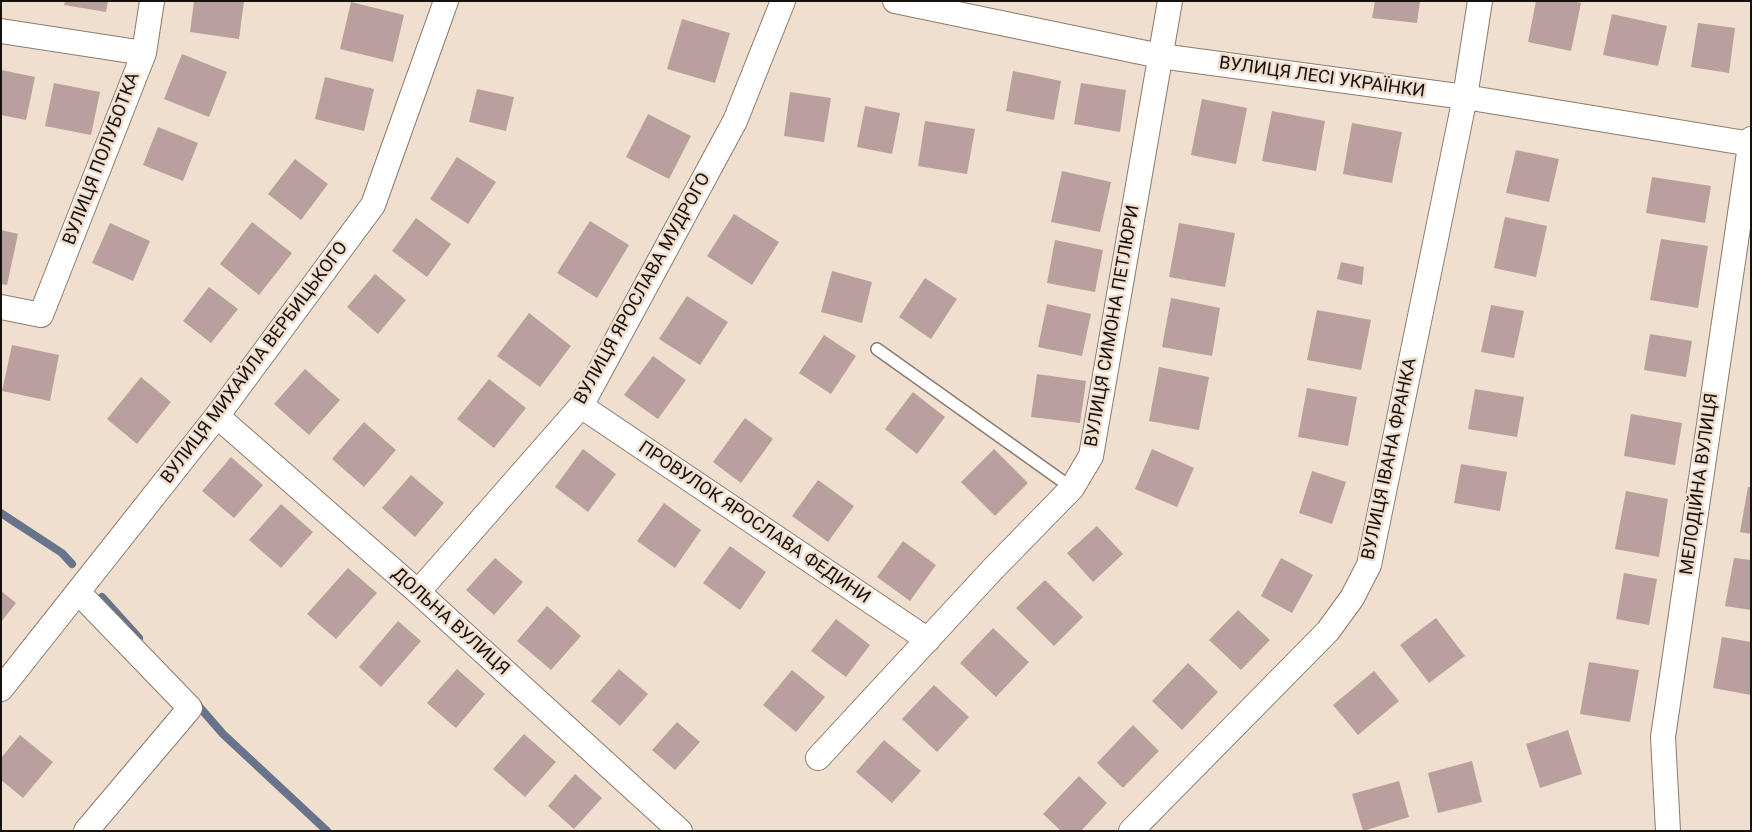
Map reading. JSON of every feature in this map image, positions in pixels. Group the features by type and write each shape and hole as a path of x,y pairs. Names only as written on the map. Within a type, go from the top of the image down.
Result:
{"street":[{"name":"ВУЛИЦЯ ПОЛУБОТКА","path":"1,307 41,315 144,53 152,1"},
{"name":"ВУЛИЦЯ МИХАЙЛА ВЕРБИЦЬКОГО","path":"1,689 217,416 373,205 446,1"},
{"name":"ВУЛИЦЯ ЯРОСЛАВА МУДРОГО","path":"418,592 581,406 735,121 783,1"},
{"name":"ВУЛИЦЯ ЛЕСІ УКРАЇНКИ","path":"895,1 1160,56 1465,97 1750,142"},
{"name":"ВУЛИЦЯ СИМОНА ПЕТЛЮРИ","path":"818,758 1072,488 1091,456 1170,1"},
{"name":"ВУЛИЦЯ ІВАНА ФРАНКА","path":"1131,831 1328,631 1352,598 1369,565 1465,97 1480,1"},
{"path":"1,31 144,53"},
{"name":"МЕЛОДІЙНА ВУЛИЦЯ","path":"1668,831 1663,737 1750,142"},
{"name":"ПРОВУЛОК ЯРОСЛАВА ФЕДИНИ","path":"581,406 928,640"},
{"name":"ДОЛЬНА ВУЛИЦЯ","path":"217,416 418,592 680,831"},
{"path":"78,592 190,708 86,831"}],"lane":[{"path":"878,349 1072,488"}],"building":[{"path":"65,1 108,1 106,12 64,5"},
{"path":"194,1 244,1 239,39 190,32"},
{"path":"1375,1 1420,1 1417,23 1372,18"},
{"path":"1536,1 1574,1 1581,3 1571,51 1528,42"},
{"path":"351,2 404,15 393,62 340,49"},
{"path":"1612,14 1667,26 1658,66 1603,55"},
{"path":"682,19 730,33 715,83 667,69"},
{"path":"1698,23 1735,28 1729,73 1691,67"},
{"path":"182,54 227,72 209,117 164,99"},
{"path":"1,70 35,77 26,120 1,115"},
{"path":"1013,71 1061,81 1054,120 1006,111"},
{"path":"325,77 374,89 364,131 315,119"},
{"path":"54,83 100,92 91,135 45,126"},
{"path":"1081,83 1126,90 1120,132 1074,124"},
{"path":"477,89 514,97 506,131 469,122"},
{"path":"790,92 831,98 824,142 784,136"},
{"path":"1202,99 1247,108 1236,164 1191,155"},
{"path":"865,106 900,113 892,154 857,147"},
{"path":"1272,111 1325,121 1316,171 1262,161"},
{"path":"648,114 691,136 669,179 626,157"},
{"path":"925,121 975,129 967,174 918,166"},
{"path":"1352,123 1402,132 1392,183 1343,174"},
{"path":"158,127 198,143 183,181 143,165"},
{"path":"1516,150 1559,159 1549,202 1506,193"},
{"path":"457,157 496,182 468,224 430,199"},
{"path":"295,159 328,184 301,220 268,194"},
{"path":"1062,171 1111,182 1100,232 1051,222"},
{"path":"1652,177 1711,186 1705,223 1646,213"},
{"path":"734,214 779,242 752,285 707,256"},
{"path":"1505,217 1547,226 1536,277 1494,268"},
{"path":"416,218 451,244 427,277 392,251"},
{"path":"590,221 629,245 597,298 557,273"},
{"path":"252,222 292,253 259,295 220,264"},
{"path":"110,223 150,241 133,281 92,263"},
{"path":"1179,223 1235,233 1225,287 1169,277"},
{"path":"1,230 18,234 7,285 1,284"},
{"path":"1661,239 1708,246 1698,308 1650,300"},
{"path":"1055,240 1103,250 1095,292 1047,283"},
{"path":"1341,262 1364,267 1362,285 1337,279"},
{"path":"832,271 872,282 862,323 821,312"},
{"path":"375,274 406,300 378,334 347,307"},
{"path":"925,278 957,299 931,339 899,317"},
{"path":"209,287 238,309 211,343 183,321"},
{"path":"687,296 728,322 700,365 659,339"},
{"path":"1171,298 1220,308 1212,356 1162,347"},
{"path":"1047,304 1091,314 1082,356 1038,347"},
{"path":"1491,305 1524,311 1514,358 1481,352"},
{"path":"1317,310 1371,320 1361,370 1307,360"},
{"path":"529,313 571,346 540,387 497,356"},
{"path":"1650,334 1692,341 1686,377 1644,370"},
{"path":"824,335 856,356 831,394 799,373"},
{"path":"12,345 59,355 50,401 2,391"},
{"path":"653,356 686,380 658,419 624,395"},
{"path":"1159,367 1209,377 1199,430 1149,421"},
{"path":"305,369 340,400 309,435 274,404"},
{"path":"1037,374 1086,381 1080,423 1031,417"},
{"path":"141,377 171,402 137,444 107,419"},
{"path":"489,379 526,408 494,448 457,419"},
{"path":"1307,388 1357,397 1348,446 1298,437"},
{"path":"1475,389 1524,397 1517,437 1468,429"},
{"path":"913,392 945,417 917,454 885,429"},
{"path":"1631,414 1682,423 1675,465 1624,456"},
{"path":"745,418 773,439 741,483 713,462"},
{"path":"364,422 396,450 364,487 332,459"},
{"path":"583,449 616,474 588,512 555,487"},
{"path":"994,449 1028,483 995,516 961,482"},
{"path":"1152,449 1194,468 1177,507 1135,489"},
{"path":"231,457 263,485 234,518 202,491"},
{"path":"1461,464 1507,472 1500,511 1454,503"},
{"path":"1312,471 1346,482 1332,524 1299,513"},
{"path":"411,475 444,503 415,537 382,508"},
{"path":"818,480 854,506 828,542 792,516"},
{"path":"1748,487 1751,487 1751,534 1740,532"},
{"path":"1626,491 1668,499 1659,557 1615,549"},
{"path":"664,503 701,530 675,568 637,541"},
{"path":"281,504 313,532 281,568 249,540"},
{"path":"1097,526 1123,554 1093,582 1067,553"},
{"path":"903,541 936,565 910,601 877,577"},
{"path":"730,546 766,572 740,610 703,583"},
{"path":"495,558 523,582 494,615 466,590"},
{"path":"1281,558 1313,575 1292,613 1261,596"},
{"path":"1734,558 1751,560 1751,610 1725,606"},
{"path":"348,568 377,593 336,639 307,614"},
{"path":"1624,573 1657,579 1649,625 1616,619"},
{"path":"1045,580 1083,617 1054,646 1016,608"},
{"path":"1,591 16,603 1,622"},
{"path":"547,606 581,636 551,670 517,641"},
{"path":"1238,610 1270,640 1241,670 1209,640"},
{"path":"1436,618 1465,656 1429,683 1400,645"},
{"path":"836,619 870,645 846,677 811,651"},
{"path":"398,621 421,641 381,687 359,667"},
{"path":"993,628 1029,662 996,697 960,663"},
{"path":"1722,637 1751,642 1751,695 1713,688"},
{"path":"1589,662 1639,670 1630,722 1580,714"},
{"path":"1188,663 1218,692 1182,730 1152,701"},
{"path":"457,669 485,694 456,728 427,703"},
{"path":"619,669 648,694 620,726 591,701"},
{"path":"792,670 825,697 796,732 763,705"},
{"path":"1374,671 1399,701 1358,735 1333,705"},
{"path":"934,685 969,717 937,752 902,719"},
{"path":"677,722 700,742 675,770 652,750"},
{"path":"1133,725 1159,751 1123,788 1097,763"},
{"path":"1568,730 1582,774 1540,788 1526,744"},
{"path":"524,734 556,762 525,797 493,769"},
{"path":"20,735 53,762 23,798 1,780 1,758"},
{"path":"884,740 921,771 892,803 856,772"},
{"path":"1472,761 1482,802 1438,813 1428,773"},
{"path":"575,774 602,798 574,829 548,806"},
{"path":"1079,776 1107,803 1081,831 1061,831 1043,814"},
{"path":"1399,781 1409,817 1363,831 1352,794"}],"waterway":[{"path":"1,513 62,553 72,564"},
{"path":"102,597 139,638"},
{"path":"196,703 223,734 327,831"}]}
